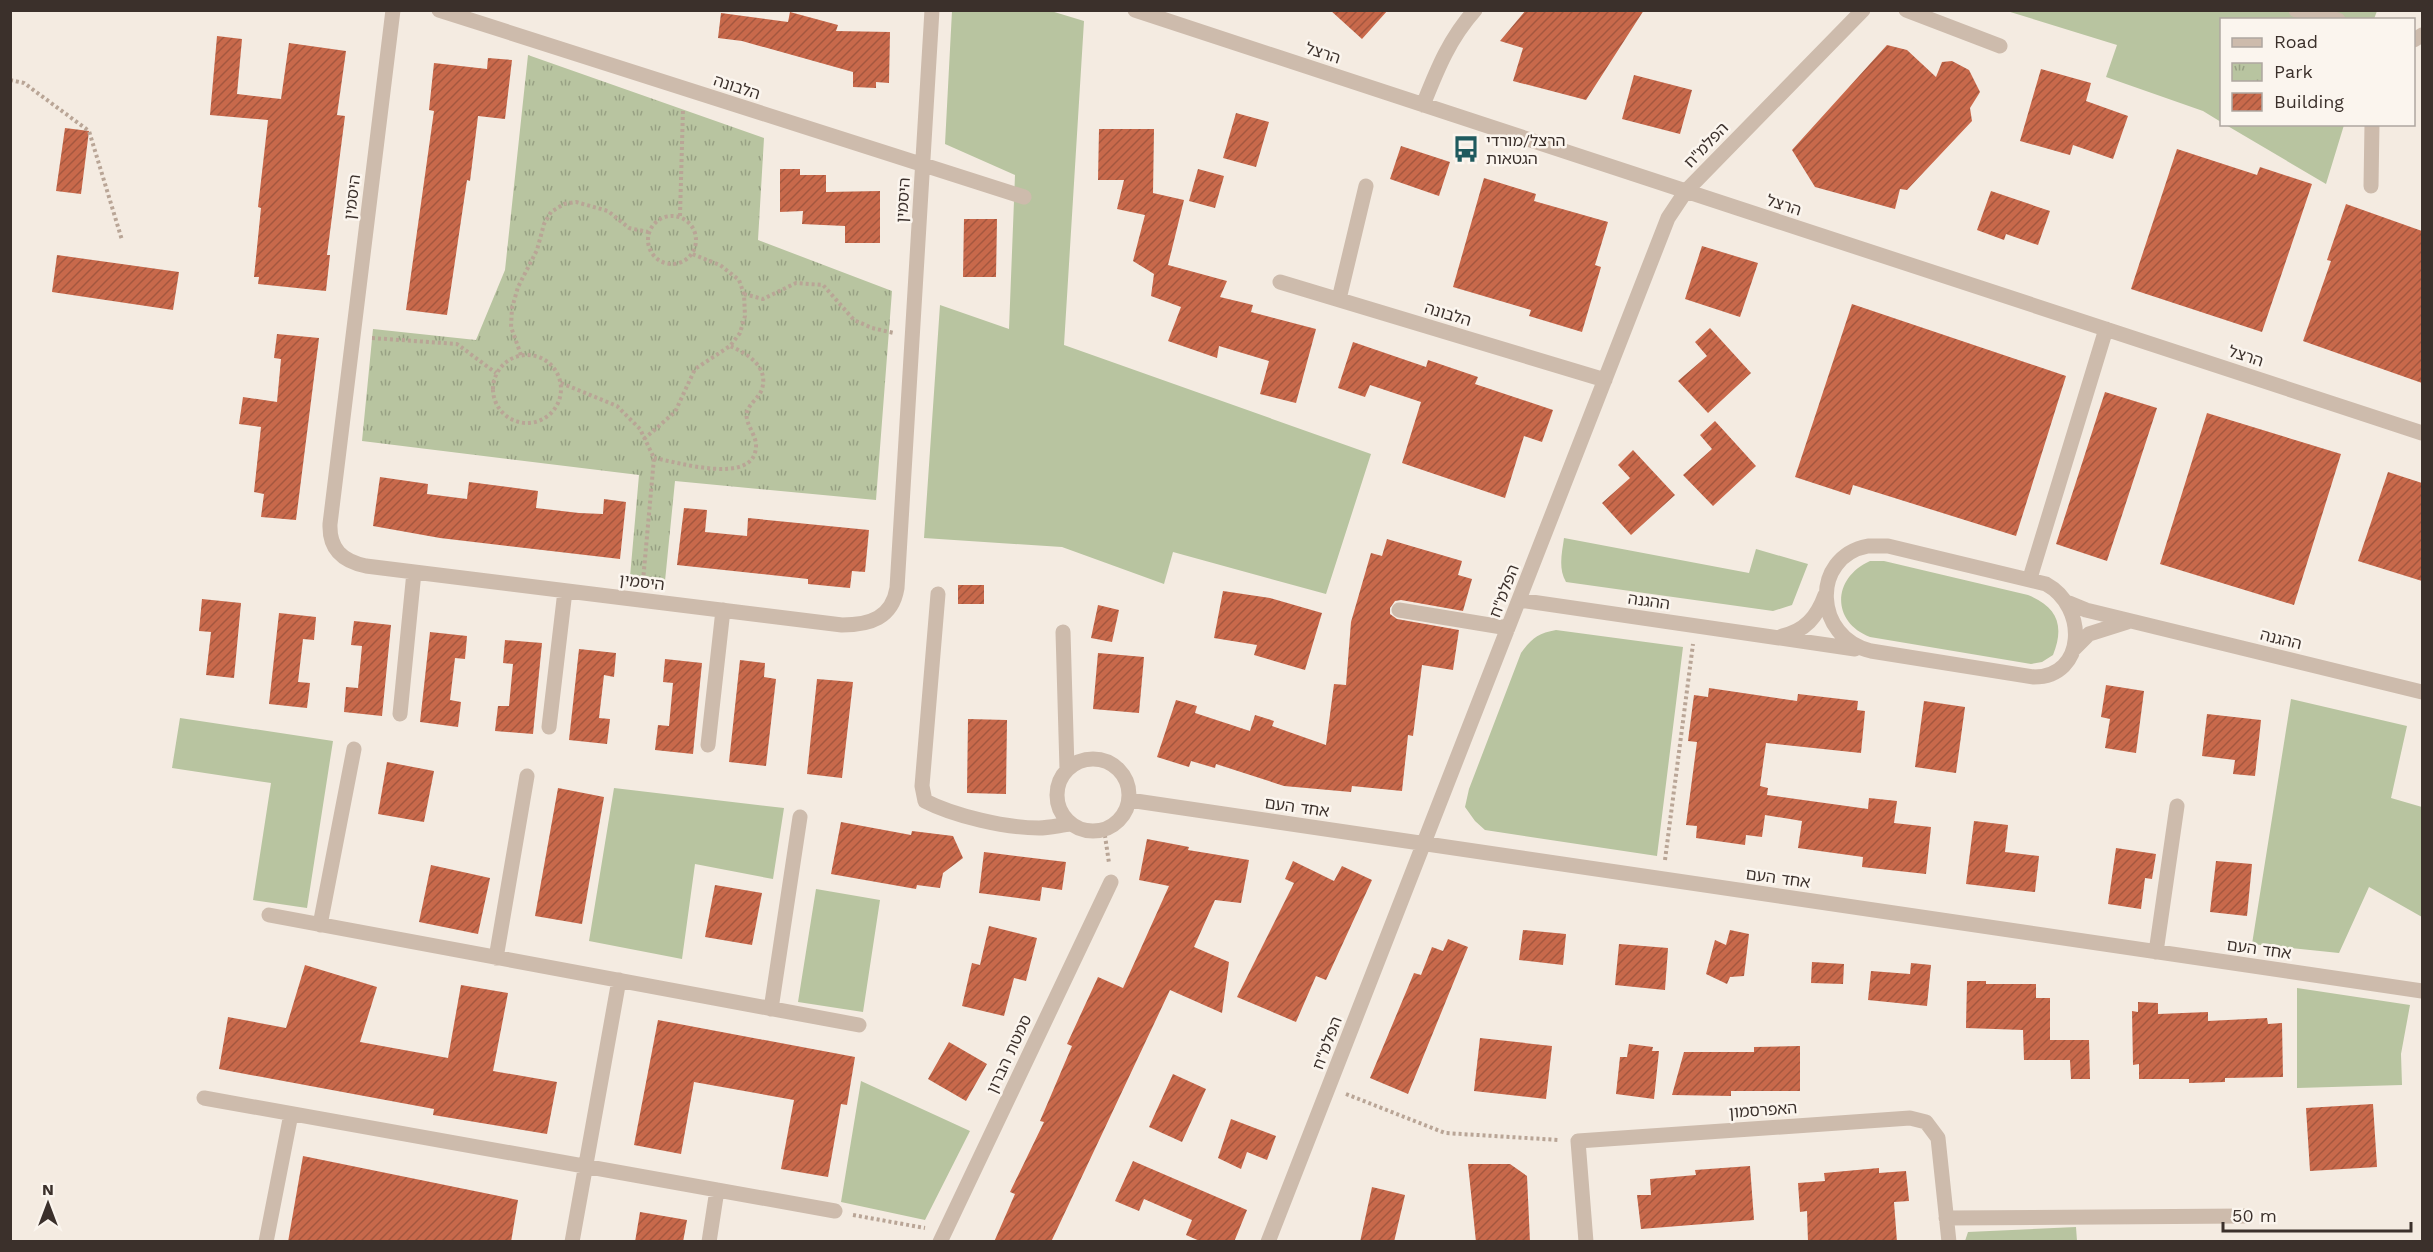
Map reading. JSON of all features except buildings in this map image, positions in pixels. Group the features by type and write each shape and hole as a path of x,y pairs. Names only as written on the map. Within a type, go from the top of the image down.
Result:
{"street":[{"name":"היסמין","path":"393,10 330,524 332,544 337,553 352,563 414,572 853,625 871,622 889,609 897,588 932,10"},
{"name":"הלבונה","path":"439,10 1024,197"},
{"name":"הרצל","path":"1135,10 2422,433"},
{"path":"1423,105 1446,48 1475,10"},
{"path":"1841,10 1852,22"},
{"name":"הפלמ\"ח","path":"1268,1242 1668,218 1686,191 1863,10"},
{"path":"1906,10 2000,46"},
{"path":"2296,10 2330,18"},
{"path":"2371,186 2372,126"},
{"path":"1339,300 1366,186"},
{"name":"הלבונה","path":"1280,282 1605,380"},
{"path":"2030,578 2106,329"},
{"name":"ההגנה","path":"1773,637 1791,633 1810,622 1819,611 1835,568 1845,556 1860,548 1878,545 2030,578 2053,588 2069,603 2132,621 2422,692"},
{"path":"400,714 414,572"},
{"name":"ההגנה","path":"1827,590 1829,616 1836,631 1847,642 1871,651"},
{"path":"549,727 565,591"},
{"path":"938,594 922,786 925,801 942,810 975,819 1040,828 1071,824 1087,830 1104,829 1119,820 1129,800 1125,778 1110,762 1087,759 1067,769"},
{"name":"ההגנה","path":"1519,600 2034,676 2053,673 2070,655 2077,643 2089,634 2132,621"},
{"path":"2069,603 2075,626 2070,655"},
{"path":"708,745 723,610"},
{"path":"1399,610 1508,628"},
{"path":"1063,632 1067,769 1059,783 1056,795 1061,811 1071,824"},
{"path":"320,925 354,749"},
{"path":"495,958 527,776"},
{"name":"אחד העם","path":"1129,800 2422,991"},
{"path":"2156,952 2177,806"},
{"path":"771,1009 800,817"},
{"name":"סמטת הברון","path":"942,1237 1111,882"},
{"path":"269,915 859,1025"},
{"path":"572,1242 620,981"},
{"path":"204,1098 835,1211"},
{"path":"266,1242 291,1114"},
{"name":"האפרסמון","path":"1578,1141 1918,1119 1933,1128 1940,1145 1949,1242"},
{"path":"1578,1141 1586,1242"},
{"path":"709,1242 717,1190"},
{"path":"1946,1218 2244,1216"}],"path":[{"path":"10,80 24,83 89,131 122,240"},
{"path":"680,216 683,89"},
{"path":"521,355 511,327 512,308 518,287 537,250 544,224 551,212 564,204 576,202 608,210 629,228 648,232"},
{"path":"680,216 689,222 695,232 696,243 692,254 680,263 660,261 648,248 648,232 660,218 680,216"},
{"path":"644,439 675,412 695,369 730,346 740,333 744,316 744,294 738,280 720,265 692,254"},
{"path":"744,294 763,300 796,283 823,285 834,294 854,320 872,328 912,337"},
{"path":"353,337 457,344 496,373"},
{"path":"654,458 730,470 745,464 754,457 757,446 754,431 747,420 747,412 762,388 762,378 750,355 730,346"},
{"path":"521,355 543,358 555,369 561,383 560,400 551,413 538,422 521,423 506,417 496,405 492,389 496,373 506,362 521,355"},
{"path":"561,383 617,405 640,429 654,458 641,600"},
{"path":"1662,879 1695,626"},
{"path":"1104,829 1111,882"},
{"path":"1329,1087 1444,1134 1578,1141"},
{"path":"835,1211 942,1237"}],"green space":[{"path":"952,11 1051,11 1084,21 1064,345 1371,454 1326,594 1173,552 1164,584 1062,547 924,538 940,305 1009,329 1015,175 945,144"},
{"path":"2007,11 2377,11 2374,18 2220,18 2220,121 2203,111 2106,77 2117,45"},
{"path":"528,55 764,138 758,240 892,291 876,500 675,481 665,581 630,577 639,475 362,441 373,329 476,340 505,270"},
{"path":"2228,126 2344,126 2326,184"},
{"path":"1564,538 1749,573 1756,549 1808,564 1792,605 1773,611 1566,582 1561,566"},
{"path":"1870,561 1884,561 2028,595 2038,600 2052,611 2056,618 2058,635 2053,655 2042,662 2031,664 1870,637 1857,630 1848,621 1841,600 1848,578"},
{"path":"1556,630 1683,647 1657,856 1485,830 1465,807 1469,789 1521,653 1536,637"},
{"path":"2291,699 2407,726 2391,798 2422,807 2422,917 2369,887 2339,953 2252,944"},
{"path":"180,718 333,741 307,908 253,900 271,783 172,768"},
{"path":"614,788 784,808 773,879 695,864 682,959 589,941"},
{"path":"816,889 880,900 863,1012 798,1002"},
{"path":"2297,988 2410,1005 2401,1054 2402,1085 2297,1088"},
{"path":"861,1081 970,1131 925,1220 841,1202"},
{"path":"2076,1227 2077,1241 1965,1241 1968,1232"}],"place":[{"name":"הרצל/מורדי הגטאות","path":"1466,149"}]}
